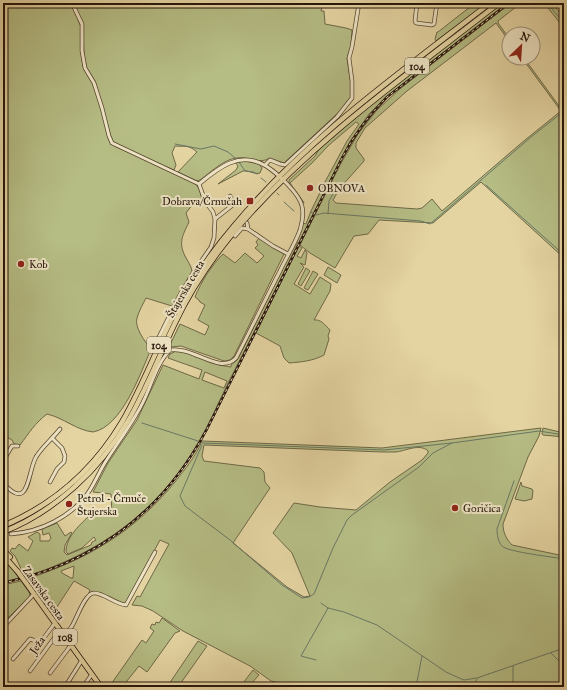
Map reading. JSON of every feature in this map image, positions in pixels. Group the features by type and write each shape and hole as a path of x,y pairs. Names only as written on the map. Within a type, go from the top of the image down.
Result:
{"main road":[{"name":"104","path":"334,129 369,97 490,3"},
{"name":"104","path":"334,129 499,3"},
{"name":"Štajerska cesta","path":"3,525 12,523 41,506 66,488 101,452 122,423 175,312 200,270 234,225 334,129"},
{"name":"Štajerska cesta","path":"7,532 39,513 72,490 112,446 136,406 175,322 206,269 233,233 281,179"},
{"path":"3,537 7,532"},
{"path":"3,546 9,554 5,556"},
{"name":"Zasavska cesta","path":"3,550 5,556 101,687"}],"street":[{"path":"72,3 82,24 82,51 85,68 94,83 112,143 176,172 198,184 205,201 213,212 215,218 216,222 211,247 192,276 159,337"},
{"path":"265,165 270,160 285,165 336,117 352,98 352,81 349,58 359,3"},
{"path":"417,3 416,23 432,25 434,24 437,3"},
{"path":"7,532 33,530 53,522 74,508 87,494 105,462 132,423 163,359 170,350 183,349 221,364 228,364 236,358 300,231 302,222 302,206 294,192 265,165 249,160 232,161 213,172 198,184"},
{"path":"215,218 234,204 230,196"},
{"path":"235,236 247,223 248,229"},
{"path":"242,228 248,229 268,243 288,254"},
{"path":"3,483 14,493 23,493 28,485 30,472 36,458 60,429"},
{"path":"50,482 56,469 64,462 65,456 62,448 53,439"},
{"path":"3,461 12,446 18,446"},
{"name":"Ježa","path":"30,671 62,632 72,627 90,594 96,593 116,603 126,605 155,552"},
{"path":"3,627 34,594"},
{"name":"Ježa","path":"13,659 30,639 38,644 40,643 55,623"},
{"path":"50,673 70,645"},
{"path":"66,687 82,660"},
{"path":"83,687 92,674"}],"green space":[{"path":"3,3 71,3 81,27 83,66 94,85 111,143 193,182 199,188 202,202 193,204 186,213 189,222 182,239 183,251 192,271 172,306 146,298 137,318 137,326 151,349 136,384 121,410 113,420 103,428 93,432 81,429 47,414 20,445 14,444 12,440 3,435"},
{"path":"73,3 323,3 321,11 324,11 325,24 352,30 351,46 347,58 351,85 351,98 339,112 284,163 270,158 262,161 246,158 231,159 197,181 178,172 197,152 191,148 186,146 175,146 172,153 176,165 174,170 116,145 112,141 95,81 87,69 84,56 83,26"},
{"path":"475,3 487,3 436,41 435,39 437,32"},
{"path":"502,3 507,3 391,93 369,114 349,143 298,244 296,241 303,223 306,224 326,180 347,141 359,124 356,122 329,145 290,183 296,191 289,183 289,180 315,156 319,149 371,105"},
{"path":"511,3 521,3 498,21 501,30 496,23 407,91 365,128 356,143 356,148 364,161 340,188 333,200 336,203 417,209 422,208 432,199 442,211 561,111 528,66 530,66 562,110 564,109 564,258 481,182 433,223 379,220 368,234 354,236 335,268 300,245 340,165 358,134 377,110 401,88"},
{"path":"544,3 552,3 564,18 564,28"},
{"path":"245,161 259,164 262,168 260,173 243,171 218,184 236,170 238,166 235,162"},
{"path":"259,238 284,254 234,356 230,360 224,361 181,346 171,347 170,345 180,324 205,335 209,326 198,320 205,305 195,297 203,280 223,254 235,263 245,253 257,263 264,256 255,248 258,245 256,242"},
{"path":"295,244 297,245 198,443 182,468 164,490 145,510 125,527 102,542 53,567 25,577 15,556 10,551 12,548 15,549 19,544 28,551 33,541 28,537 37,532 40,534 40,541 49,541 51,538 49,533 43,535 42,529 57,523 65,536 71,532 72,533 65,545 64,552 67,555 91,545 92,542 96,540 94,537 82,548 68,554 66,552 68,541 71,536 91,514 93,515 95,512 101,516 112,514 111,494 93,492 108,463 137,420 163,365 199,379 202,370 168,358 170,354 181,350 219,365 231,367 231,365 239,357","holes":["205,372 227,381 224,388 202,380"]},
{"path":"299,246 302,248 297,256 301,258 305,250 307,253 305,265 300,263 304,267 294,284 310,294 320,277 331,284 330,291 314,320 321,321 330,330 324,355 311,360 289,363 284,358 280,346 256,333"},
{"path":"328,267 341,275 337,283 324,275"},
{"path":"306,268 310,271 301,286 298,284"},
{"path":"313,271 318,274 308,290 304,288"},
{"path":"541,428 539,436 528,457 503,527 504,533 512,545 564,556 564,687 292,687 271,681 250,666 183,631 153,611 142,606 132,605 137,596 140,597 169,544 160,540 128,600 124,604 100,594 88,595 90,590 74,581 53,613 50,608 51,607 36,587 32,586 27,579 90,553 126,529 159,500 175,482 200,447 202,441 382,448","holes":["204,445 382,452 396,452 412,448 421,448 428,451 428,453 422,460 390,482 356,510 294,503 273,533 292,553 310,596 304,597 287,587 233,543 270,488 265,482 264,472 260,468 204,461 202,456","74,566 73,578 62,573 61,571"]},
{"path":"543,428 564,433 564,437 543,435"},
{"path":"521,482 522,486 532,489 532,499 524,501 515,499"},
{"path":"3,561 9,565 19,578 3,582"},
{"path":"21,581 29,592 30,596 3,623 3,595 7,590 3,588 3,585"},
{"path":"162,618 180,631 175,633 147,672 139,666 122,687 109,687 142,640 146,643 154,631 150,628 152,624 155,625 156,622 159,623"},
{"path":"198,641 207,646 178,687 167,687"},
{"path":"253,670 259,675 248,687 240,687"}],"waterway":[{"path":"547,3 564,23"},
{"path":"316,215 324,213 421,221 430,224 531,137 564,111"},
{"path":"175,144 201,149 214,146 228,152 235,158"},
{"path":"239,162 245,171 257,174"},
{"path":"261,178 266,182"},
{"path":"328,214 329,201 339,183"},
{"path":"486,185 564,255"},
{"path":"284,202 294,211"},
{"path":"142,423 198,441"},
{"path":"202,443 384,450 452,443 539,431 564,435"},
{"path":"202,445 180,496 185,506 230,540 282,585 302,598 309,597 314,594 333,548 347,520 419,467 433,453 452,443"},
{"path":"514,481 497,529 498,538 502,546 531,554 564,559"},
{"path":"321,603 328,608 344,612 377,625 446,672 464,680 477,678 564,648"},
{"path":"316,660 301,656 328,608"},
{"path":"551,653 564,666"},
{"path":"416,687 422,656"},
{"path":"513,666 513,687"},
{"path":"473,687 477,679"}],"railway":[{"path":"3,583 36,574 68,562 96,547 123,530 147,509 170,485 189,459 207,429 351,141 387,97 509,3"}],"place":[{"name":"OBNOVA","path":"310,188"},
{"name":"Dobrava/Črnučah","path":"250,201"},
{"name":"Kob","path":"21,264"},
{"name":"Petrol - Črnuče Štajerska","path":"69,504"},
{"name":"Goričica","path":"455,508"}]}
